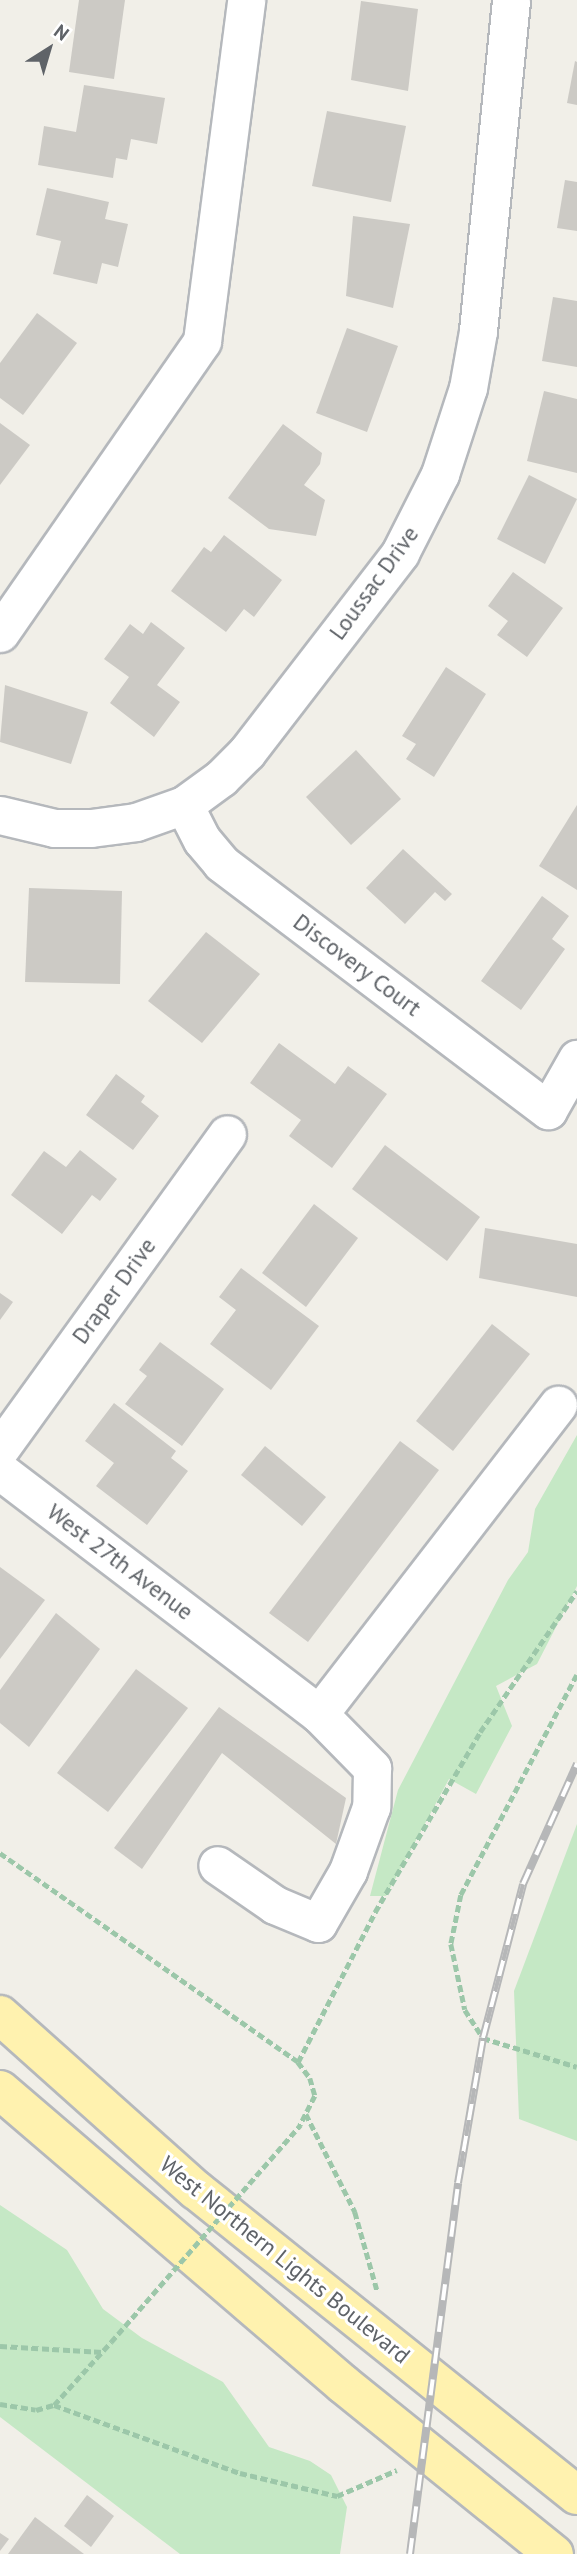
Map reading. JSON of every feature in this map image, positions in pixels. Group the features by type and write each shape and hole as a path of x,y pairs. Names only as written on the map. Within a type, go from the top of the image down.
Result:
{"main road":[{"name":"West Northern Lights Boulevard","path":"0,2015 196,2190 577,2495"},
{"path":"0,2090 343,2385 554,2554"}],"street":[{"path":"0,633 202,341 246,0"},
{"name":"Loussac Drive","path":"0,815 54,828 91,828 136,822 184,805 221,778 247,752 400,553 440,474 468,388 478,331 511,0"},
{"name":"Discovery Court","path":"184,805 202,840 221,863 548,1110 577,1059"},
{"name":"Draper Drive","path":"0,1449 227,1134"},
{"path":"319,1714 558,1405"},
{"name":"West 27th Avenue","path":"0,1471 319,1714 372,1768 371,1807 348,1871 318,1923 275,1905 217,1865"}],"path":[{"path":"298,2062 375,1912 480,1732 577,1591"},
{"path":"577,1675 461,1895 451,1944 465,2010 484,2038 577,2067"},
{"path":"0,1853 298,2062 310,2078 315,2096 300,2125 54,2405 36,2410 0,2404"},
{"path":"306,2113 355,2212 379,2296"},
{"path":"0,2346 103,2352"},
{"path":"54,2405 240,2473 337,2496 399,2469"}],"green space":[{"path":"577,1435 577,1586 537,1664 496,1686 512,1726 476,1794 449,1779 386,1896 370,1896 398,1790 508,1580 528,1552 535,1509"},
{"path":"577,1824 577,2141 519,2119 514,1991"},
{"path":"0,2205 67,2250 103,2309 142,2338 223,2382 269,2447 310,2461 331,2475 347,2507 340,2554 180,2554 0,2417"}],"building":[{"path":"79,0 125,0 114,79 69,72"},
{"path":"361,1 418,9 408,91 351,80"},
{"path":"575,61 577,62 577,105 567,103"},
{"path":"84,85 165,98 157,144 131,139 127,160 116,158 113,178 38,165 44,126 76,132"},
{"path":"327,111 406,126 391,202 312,186"},
{"path":"565,180 577,182 577,231 557,228"},
{"path":"47,188 109,202 105,219 128,224 118,267 102,263 97,284 53,274 61,241 36,235"},
{"path":"353,216 410,224 393,308 346,296"},
{"path":"553,297 577,301 577,367 542,361"},
{"path":"37,313 77,343 23,415 0,398 0,363"},
{"path":"347,328 398,346 367,432 316,413"},
{"path":"544,391 577,399 577,473 527,461"},
{"path":"0,423 30,445 0,485"},
{"path":"283,424 322,453 320,464 304,485 325,500 316,536 269,529 228,498"},
{"path":"529,475 577,499 545,564 497,539"},
{"path":"224,535 282,580 254,617 244,609 226,632 171,591 204,547 211,552"},
{"path":"513,572 563,608 527,657 497,635 508,621 488,606"},
{"path":"151,622 185,648 157,685 180,702 154,737 110,703 129,677 104,659 130,624 143,634"},
{"path":"446,667 486,694 434,777 406,759 416,744 402,736"},
{"path":"5,685 88,712 71,764 0,742"},
{"path":"356,750 401,799 351,845 306,797"},
{"path":"577,805 577,890 539,866"},
{"path":"403,849 452,894 445,901 435,892 405,924 366,888"},
{"path":"29,888 122,891 120,984 25,982"},
{"path":"542,896 569,916 552,939 565,949 521,1010 481,981"},
{"path":"206,932 260,974 202,1043 148,1001"},
{"path":"279,1043 335,1084 348,1066 387,1094 332,1168 289,1136 301,1120 250,1083"},
{"path":"116,1074 145,1096 141,1102 159,1116 133,1150 86,1115"},
{"path":"385,1145 480,1217 447,1261 352,1189"},
{"path":"80,1150 117,1179 100,1201 92,1195 62,1234 11,1195 44,1151 66,1167"},
{"path":"314,1204 358,1238 306,1307 262,1273"},
{"path":"485,1228 577,1244 577,1297 479,1278"},
{"path":"241,1268 319,1326 271,1390 210,1344 236,1310 219,1297"},
{"path":"0,1293 13,1302 0,1320"},
{"path":"492,1324 530,1354 453,1451 416,1421"},
{"path":"160,1342 224,1389 182,1446 125,1404 147,1376 139,1370"},
{"path":"114,1403 176,1451 171,1458 188,1471 147,1525 96,1486 114,1463 85,1441"},
{"path":"400,1441 439,1470 308,1642 269,1613"},
{"path":"265,1446 326,1497 302,1526 241,1475"},
{"path":"0,1567 45,1600 0,1659"},
{"path":"56,1613 100,1649 29,1747 0,1723 0,1690"},
{"path":"136,1669 188,1708 108,1812 57,1773"},
{"path":"219,1707 346,1798 336,1844 222,1753 142,1869 114,1848"},
{"path":"87,2495 114,2516 91,2547 64,2526"},
{"path":"35,2517 84,2554 8,2554"},
{"path":"0,2533 9,2539 0,2551"}],"railway":[{"path":"410,2554 458,2183 483,2038 523,1884 577,1764"}]}
